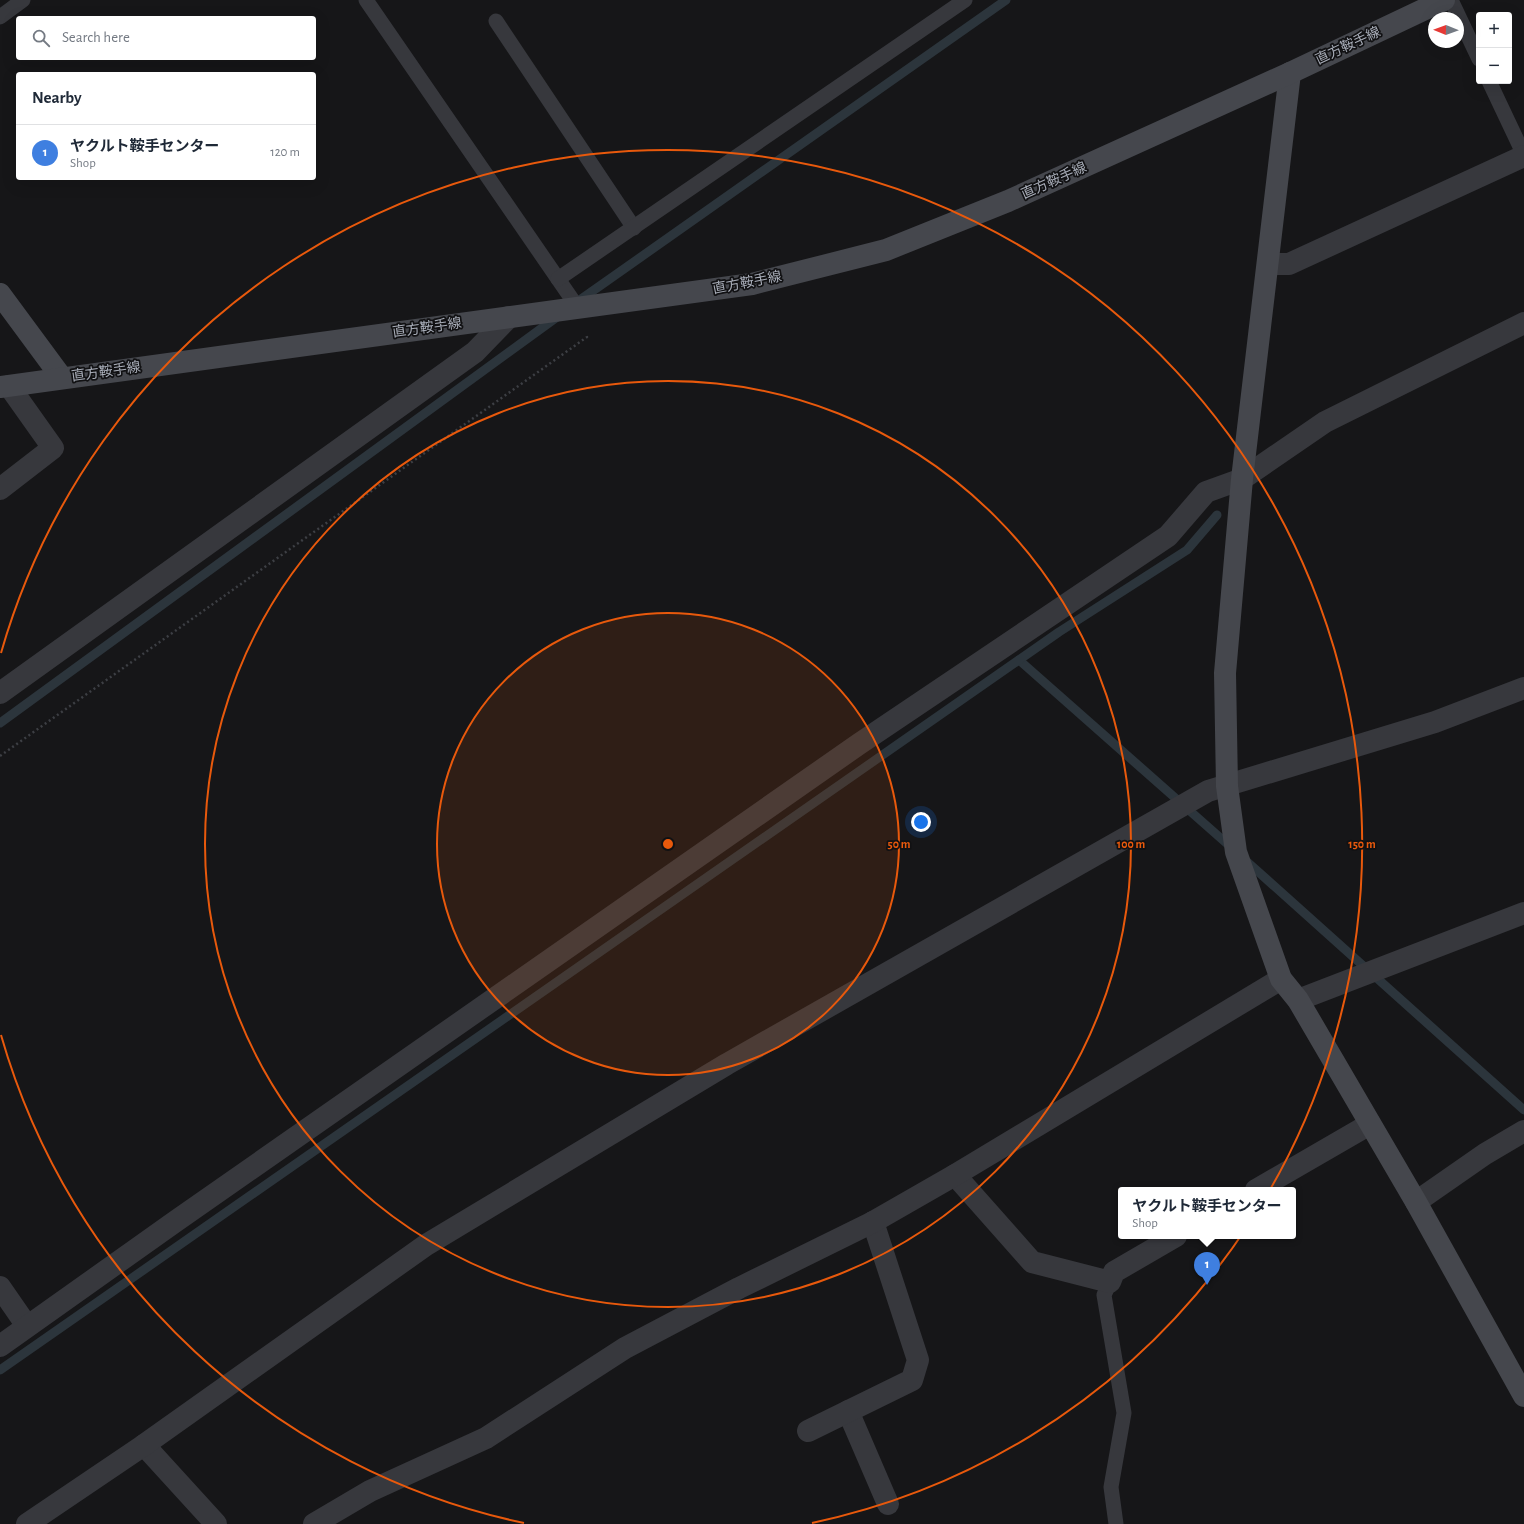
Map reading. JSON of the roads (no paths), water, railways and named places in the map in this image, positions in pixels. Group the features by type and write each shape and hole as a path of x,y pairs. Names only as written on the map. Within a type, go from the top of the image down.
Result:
{"street":[{"name":"直方鞍手線","path":"5,386 752,284 886,250 1008,201 1290,73 1444,0"},
{"path":"1290,73 1242,479 1225,673 1227,786 1236,852 1281,979 1298,1000 1416,1202 1517,1386 1524,1396"},
{"path":"1268,264 1289,264 1524,156"},
{"path":"0,294 62,378"},
{"path":"0,693 475,352 509,317"},
{"path":"0,1346 169,1226 852,749 1168,536 1206,492 1242,479 1324,422 1524,323"},
{"path":"0,489 53,448 5,386"},
{"path":"27,1524 144,1445 433,1241 727,1064 1208,791 1435,722 1524,688"},
{"path":"1298,1000 1524,913"},
{"path":"314,1524 370,1491 486,1438 625,1348 739,1288 872,1222 955,1175 1281,979"},
{"path":"1261,1187 1370,1124"},
{"path":"1416,1202 1485,1154 1524,1131"},
{"path":"955,1175 1032,1262 1110,1282 1114,1272 1171,1239"},
{"path":"808,1431 912,1380 918,1360 872,1222"},
{"path":"0,1287 28,1326"},
{"path":"848,1411 888,1504"},
{"path":"144,1445 216,1524"}],"lane":[{"path":"0,17 23,0"},
{"path":"366,0 578,308"},
{"path":"558,279 965,0"},
{"path":"1451,0 1476,53"},
{"path":"496,21 634,228"},
{"path":"1490,84 1524,156"},
{"path":"1110,1282 1104,1295 1124,1413 1111,1487 1116,1524"}],"waterway":[{"path":"577,302 1006,0"},
{"path":"0,723 557,317"},
{"path":"0,1370 1059,632 1187,550 1217,515"},
{"path":"1019,660 1233,849"},
{"path":"1244,859 1524,1110"}],"place":[{"name":"ヤクルト鞍手センター","path":"1207,1285"}]}
